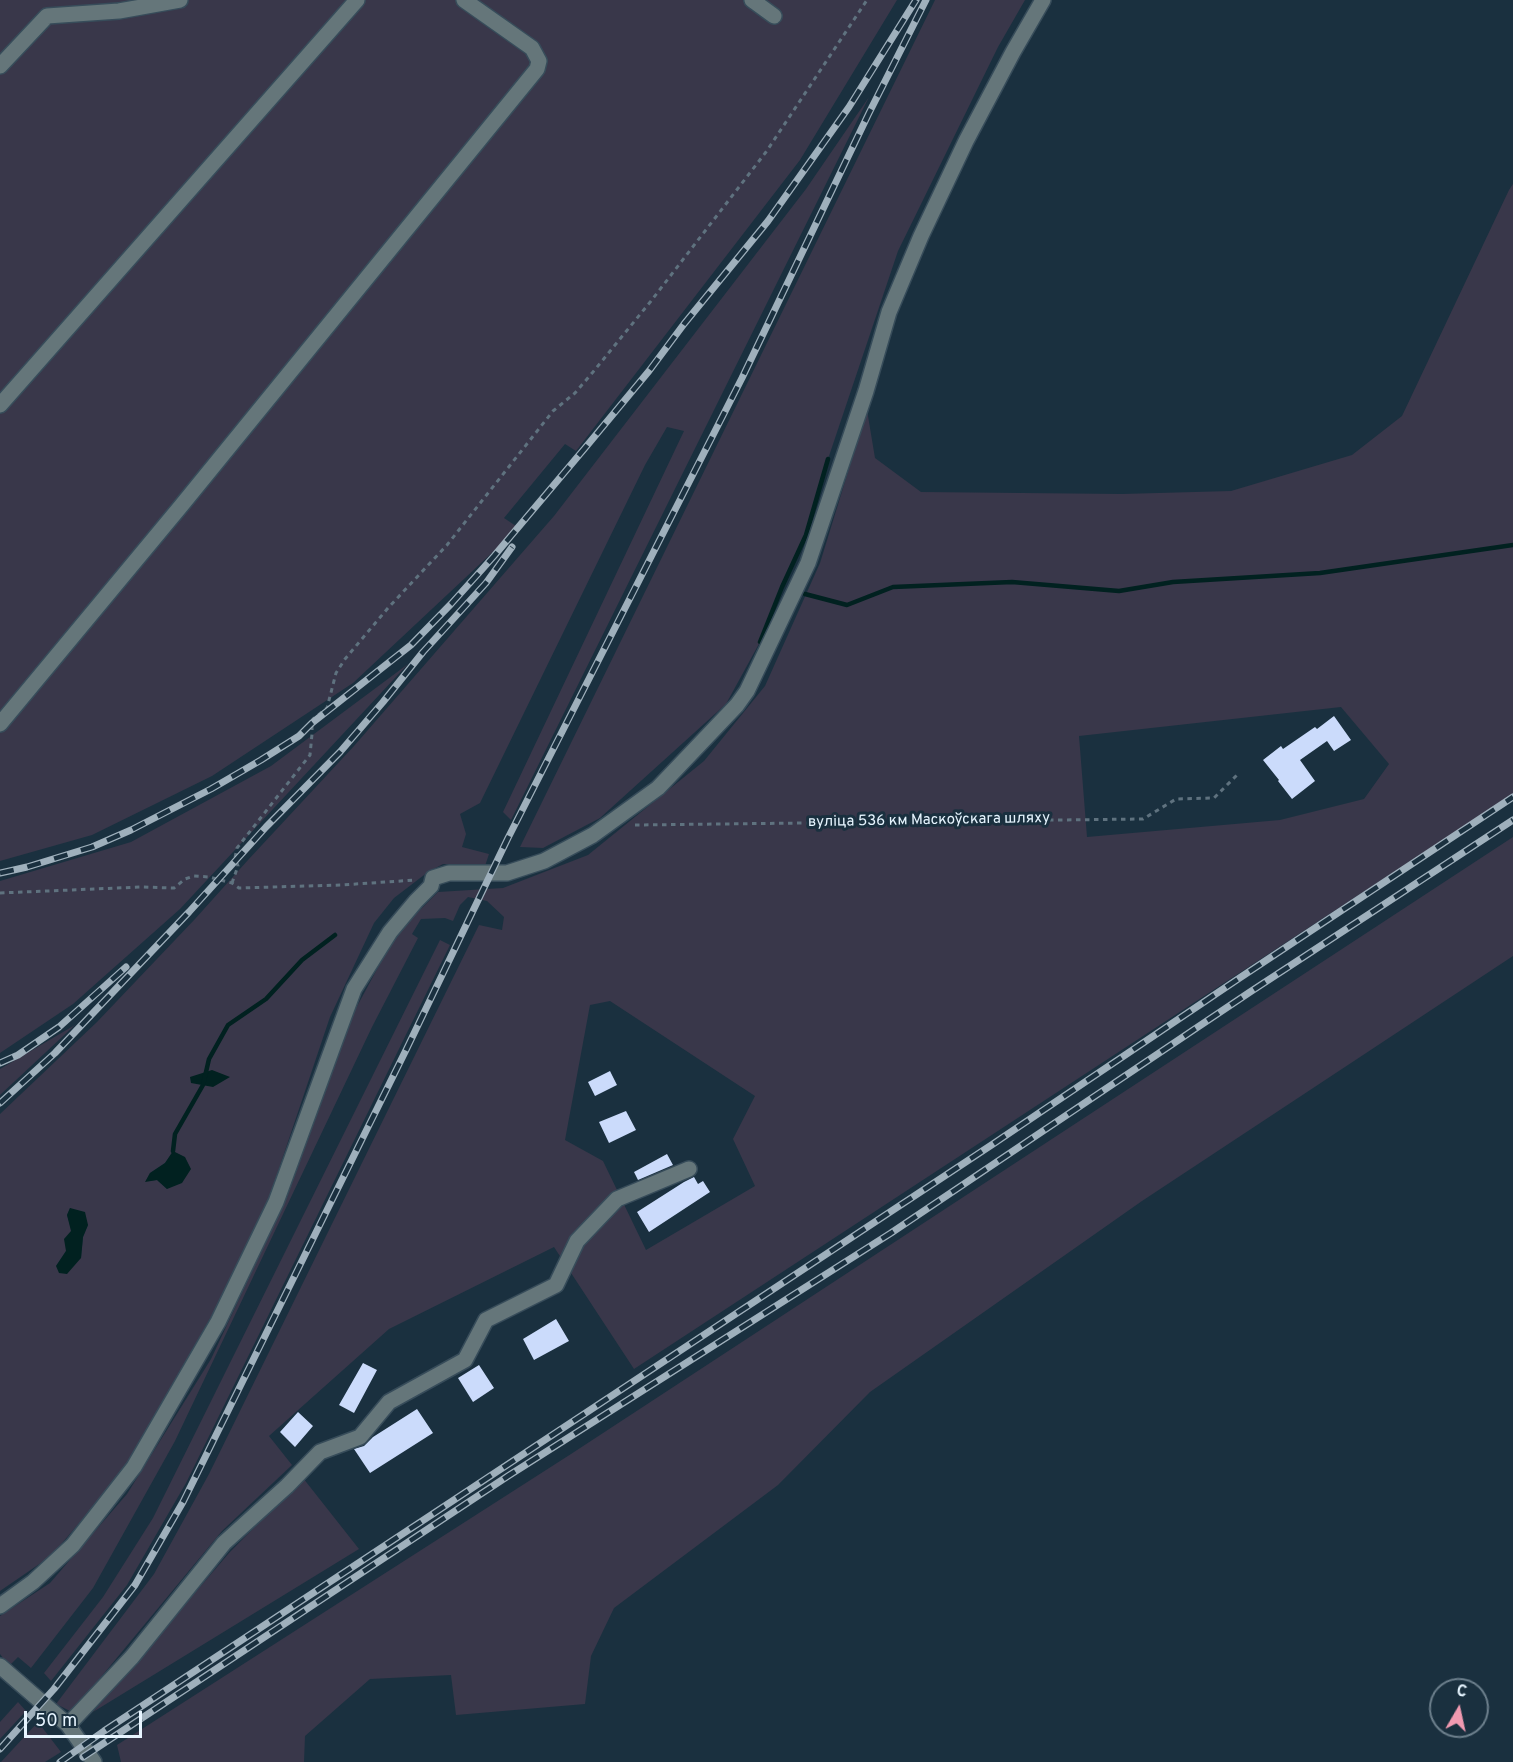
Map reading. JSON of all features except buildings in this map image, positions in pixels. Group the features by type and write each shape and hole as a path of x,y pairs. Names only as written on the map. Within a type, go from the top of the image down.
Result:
{"street":[{"path":"0,66 47,16 119,11 180,0"},
{"path":"0,405 357,0"},
{"path":"0,724 537,69 539,61 532,48 464,0"},
{"path":"753,0 774,16"},
{"path":"0,1606 33,1582 73,1545 140,1457 218,1322 276,1202 354,989 390,932 431,885 433,878 449,873 507,873 544,861 593,835 657,788 737,705 747,691 808,563 866,391 889,312 916,247 966,141 1043,0"},
{"path":"68,1725 132,1657 224,1543 321,1452 360,1437 389,1402 465,1360 486,1320 556,1285 578,1241 618,1199 689,1168"},
{"path":"3,1668 68,1725 94,1762"}],"path":[{"path":"232,883 238,866 235,858 237,848 310,755 313,719 327,708 336,673 345,659 388,608 447,545 553,411 575,393 651,301 766,152 867,0"},
{"name":"вуліца 536 км Маскоўскага шляху","path":"606,825 1143,819 1176,799 1214,798 1237,776"},
{"path":"0,893 141,887 174,888 185,879 194,876 232,883 239,888 350,885 433,878"}],"shaded area":[{"path":"0,0 897,0 800,160 576,451 565,444 504,518 516,526 496,549 353,683 212,776 92,835 0,861"},
{"path":"935,0 1025,0 998,47 898,251 828,459 806,535 760,642 726,704 600,818 543,848 520,847"},
{"path":"869,97 511,820 503,812 684,431 667,427 645,465 480,803 460,814 466,834 462,847 489,854 485,866 443,864 428,872 394,898 374,923 330,1017 265,1210 216,1308 122,1473 51,1556 0,1591 0,1114 97,1022 354,746 554,516 806,189","holes":["173,1152 167,1189 157,1180 146,1181 150,1173 165,1163","70,1208 88,1225 83,1237 81,1258 56,1266 66,1251 72,1231 67,1215"]},
{"path":"1513,184 1513,794 634,1369 554,1247 389,1329 269,1436 292,1465 222,1531 72,1712 56,1704 154,1574 209,1474 479,925 502,930 504,917 487,901 468,897 460,905 453,921 445,918 421,919 412,934 418,938 372,1027 175,1441 93,1588 31,1668 18,1657 9,1666 0,1654 0,1616 50,1583 127,1494 211,1359 287,1197 355,1010 396,934 438,892 503,888 588,855 704,761 765,686 820,563 867,410 875,458 921,492 1122,494 1231,491 1352,455 1402,416","holes":["1341,707 1389,764 1364,799 1280,820 1087,837 1079,736","610,1001 755,1096 733,1139 755,1186 646,1250 603,1161 565,1140 590,1005"]},
{"path":"408,664 180,909 73,1004 0,1053 0,881 131,842 271,766"},
{"path":"1513,837 1513,956 1142,1201 870,1392 778,1485 614,1608 591,1656 585,1704 456,1715 451,1675 370,1679 305,1736 304,1762 121,1762 117,1745 571,1454"},
{"path":"440,940 450,945 186,1483 127,1585 51,1681 44,1673 103,1597 153,1518"},
{"path":"75,1025 0,1095 0,1069"},
{"path":"212,1070 230,1077 213,1087 191,1083 190,1077"},
{"path":"173,1151 185,1157 191,1169 182,1183 167,1189 157,1180 145,1182 150,1173 165,1163"},
{"path":"70,1208 85,1212 88,1225 83,1237 81,1258 67,1274 59,1273 56,1266 66,1251 64,1239 71,1231 67,1215"},
{"path":"303,1478 359,1549 93,1712 229,1553"},
{"path":"18,1702 26,1711 0,1739 0,1722"},
{"path":"38,1722 61,1752 45,1762 1,1762"}],"waterway":[{"path":"760,642 806,535 828,459"},
{"path":"805,594 847,605 893,587 1012,582 1119,591 1173,582 1320,573 1513,545"},
{"path":"173,1151 175,1134 203,1085 209,1059 228,1025 266,999 302,960 335,935"}],"railway":[{"path":"0,873 92,847 131,830 211,789 299,736 312,723 411,645 494,556 585,448 768,221 849,107 916,0"},
{"path":"0,1749 54,1689 135,1585 183,1502 508,838 742,378 926,0"},
{"path":"0,1103 55,1053 266,827 340,752 423,652 486,583 512,547"},
{"path":"60,1762 1513,797"},
{"path":"83,1757 508,1476 891,1233 1250,992 1513,820"},
{"path":"0,1063 18,1055 59,1027 126,967"}]}
